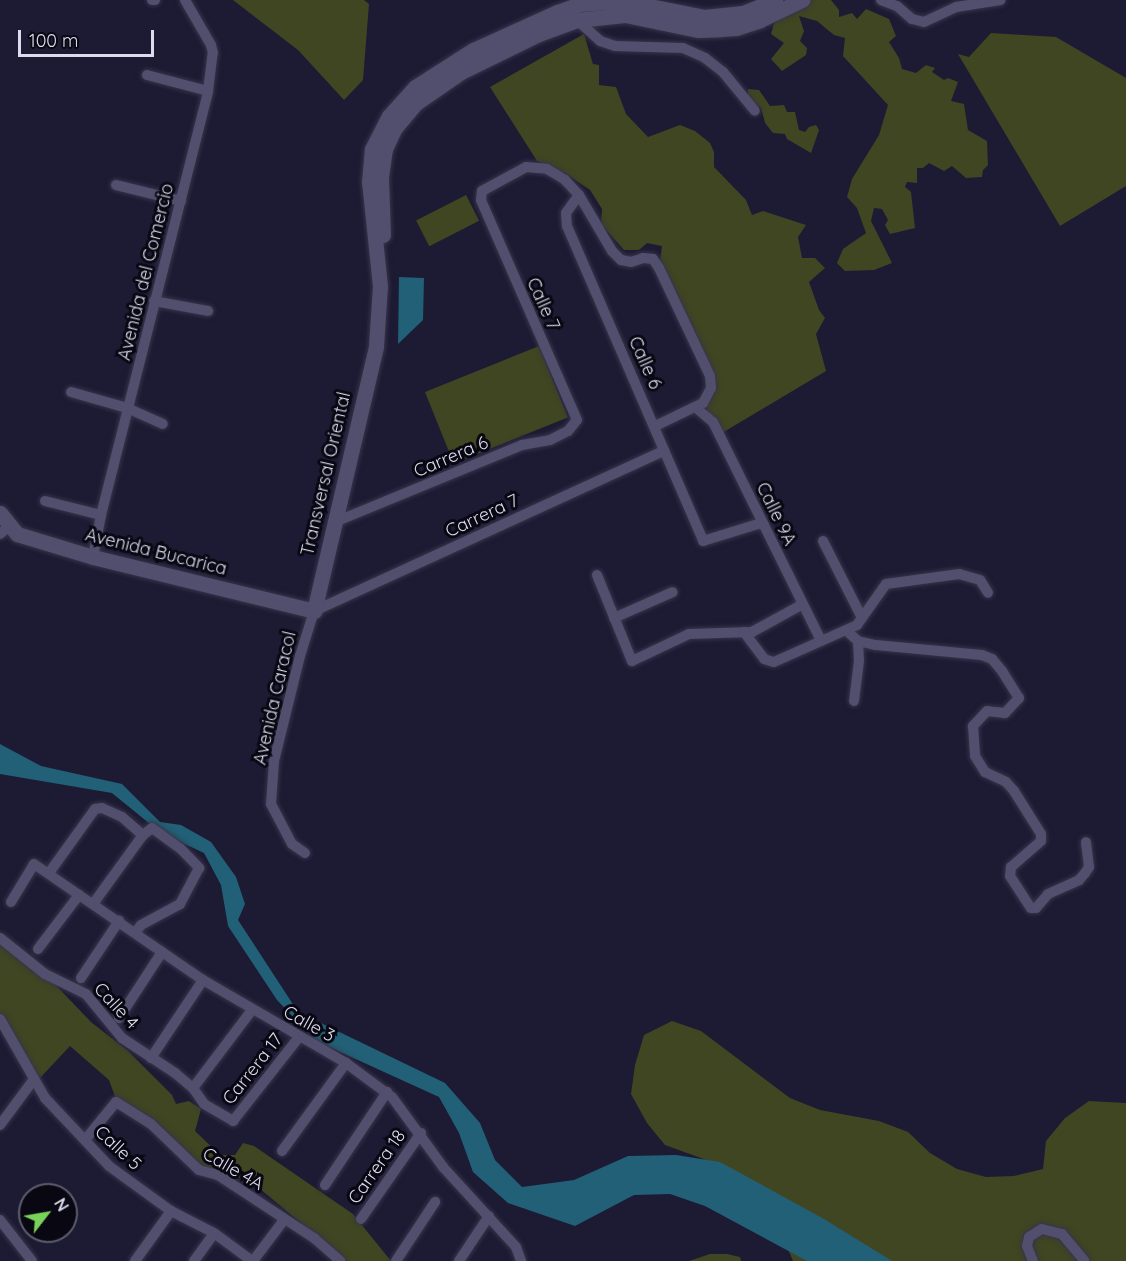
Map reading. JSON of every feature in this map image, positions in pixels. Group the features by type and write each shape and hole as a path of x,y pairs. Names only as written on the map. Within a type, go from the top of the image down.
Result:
{"main road":[{"name":"Transversal Oriental","path":"376,346 380,286 369,182 372,149 389,116 415,87 473,50 580,4 609,2 640,4 704,16 743,13 776,0"},
{"name":"Transversal Oriental","path":"314,611 376,346 387,318 391,284 382,226 381,177 385,150 395,128 416,103 461,72 539,34 577,20 625,15 698,30 729,29 760,20 802,0"},
{"name":"Avenida Bucarica","path":"0,513 4,530 73,551 314,611"}],"street":[{"name":"Avenida del Comercio","path":"93,556 127,408 208,91 213,53 211,45 185,0"},
{"path":"881,0 897,6 912,19 924,22 957,8 1000,0"},
{"path":"577,20 600,41 615,46 683,48 705,58 723,72 755,111"},
{"path":"147,75 208,91"},
{"name":"Calle 7","path":"577,420 481,200 482,191 526,167 547,169 565,180 579,195"},
{"path":"116,185 181,201"},
{"path":"579,195 612,251 621,260 631,262 643,258 653,259 710,376 711,388 703,403 654,426"},
{"name":"Calle 6","path":"579,195 566,213 567,226 703,541 761,523"},
{"path":"154,301 208,311"},
{"path":"71,392 127,408 163,424"},
{"name":"Calle 9A","path":"695,407 713,422 821,641"},
{"name":"Carrera 6","path":"335,522 522,445 550,440 568,431 577,420"},
{"name":"Carrera 7","path":"314,611 664,451"},
{"path":"45,501 101,515"},
{"path":"73,551 97,532"},
{"path":"823,542 862,618"},
{"path":"744,632 764,659 774,662 857,625 886,584 958,574 980,580 988,593"},
{"path":"597,575 632,660 690,634 752,632 803,604"},
{"path":"614,618 673,592"},
{"name":"Avenida Caracol","path":"305,853 292,844 271,804 274,761 300,656 314,611"},
{"path":"846,630 858,641 876,645 982,655 992,659 1002,671 1019,698 1005,713 987,711 973,726 975,756 985,772 1006,782 1014,791 1041,834 1041,841 1011,867 1010,876 1030,908 1036,908 1048,894 1079,880 1085,873 1089,867 1086,842"},
{"path":"854,701 860,661 858,641"},
{"path":"49,873 94,809 102,808 122,817 143,835"},
{"path":"93,904 143,835 152,828 180,848 199,868 180,904 141,925 136,932"},
{"name":"Calle 3","path":"11,902 34,864 204,980 345,1063 387,1092 421,1133 443,1167 516,1247 521,1261"},
{"path":"38,949 79,895"},
{"path":"81,978 119,921"},
{"name":"Calle 4","path":"0,938 45,974 86,994 122,1038 193,1088 204,1104 233,1121"},
{"path":"119,1018 162,952"},
{"path":"151,1058 204,980"},
{"path":"193,1088 252,1010"},
{"name":"Calle 5","path":"0,1019 51,1104 129,1183 171,1211 214,1233 253,1261"},
{"name":"Carrera 17","path":"233,1121 299,1037"},
{"path":"282,1151 345,1063"},
{"path":"0,1125 4,1109 34,1079"},
{"path":"325,1185 387,1092"},
{"name":"Calle 4A","path":"85,1140 116,1102 151,1124 198,1170 218,1175 314,1238 340,1261"},
{"name":"Carrera 18","path":"361,1219 421,1133"},
{"path":"396,1261 435,1202"},
{"path":"135,1261 171,1211"},
{"path":"459,1261 489,1216"},
{"path":"0,1220 31,1261"},
{"path":"253,1261 284,1220"},
{"path":"1033,1261 1027,1246 1029,1237 1042,1229 1062,1234 1084,1261"},
{"path":"194,1261 214,1233"}],"green space":[{"path":"233,0 364,0 369,4 363,80 344,100 298,50"},
{"path":"794,0 831,0 839,10 839,17 852,13 857,19 866,9 889,19 896,36 889,42 899,58 902,69 916,73 926,65 935,68 932,72 944,80 948,78 958,82 951,101 964,104 968,130 987,141 988,165 983,170 982,177 966,178 952,166 944,171 929,163 923,168 917,168 917,183 907,182 905,187 911,192 915,228 890,234 885,225 888,220 882,209 874,208 871,221 892,263 874,270 845,271 837,263 843,249 866,233 857,208 847,197 852,179 879,135 888,105 843,56 845,38 834,35 817,21 799,16 804,31 800,41 807,48 806,55 782,71 771,59 784,43 771,34 774,23 791,11"},
{"path":"991,33 1056,37 1126,78 1126,186 1060,226 958,54 969,57"},
{"path":"584,34 593,64 599,65 599,85 616,87 626,114 648,137 680,125 695,131 710,143 714,152 714,167 746,200 752,215 763,211 806,225 798,237 802,258 815,258 825,268 809,282 819,310 825,318 816,334 826,371 722,433 703,403 711,388 659,268 662,246 647,243 639,250 624,250 601,224 602,209 590,190 565,173 537,161 490,87"},
{"path":"748,89 759,90 770,106 784,105 787,112 795,112 799,130 805,132 809,127 816,125 819,130 811,153 787,139 785,134 773,133 765,123 761,108 748,99"},
{"path":"466,195 479,221 429,246 416,220"},
{"path":"539,346 568,417 454,463 425,392"},
{"path":"0,939 45,974 91,1022 128,1051 172,1095 176,1104 189,1101 201,1109 195,1131 220,1155 235,1155 243,1143 254,1146 353,1214 391,1261 347,1261 248,1179 208,1172 116,1099 109,1080 70,1046 39,1079 0,1013"},
{"path":"672,1021 701,1031 790,1098 820,1110 879,1121 908,1132 930,1153 957,1169 986,1177 1014,1176 1043,1169 1046,1141 1065,1118 1089,1101 1126,1103 1126,1261 793,1261 779,1228 720,1165 665,1145 647,1123 631,1094 635,1065 644,1035"},
{"path":"710,1254 727,1254 740,1257 741,1261 689,1261"}],"water":[{"path":"399,277 424,278 423,320 398,344"},
{"path":"0,744 41,766 122,784 160,822 181,825 211,842 236,877 245,904 238,920 298,1012 445,1083 480,1123 495,1160 522,1187 574,1180 628,1156 676,1155 720,1162 824,1219 892,1261 807,1261 705,1206 670,1194 634,1195 575,1226 508,1203 473,1172 459,1133 439,1097 316,1041 277,1000 228,926 221,885 204,853 161,833 112,793 0,774"}]}
